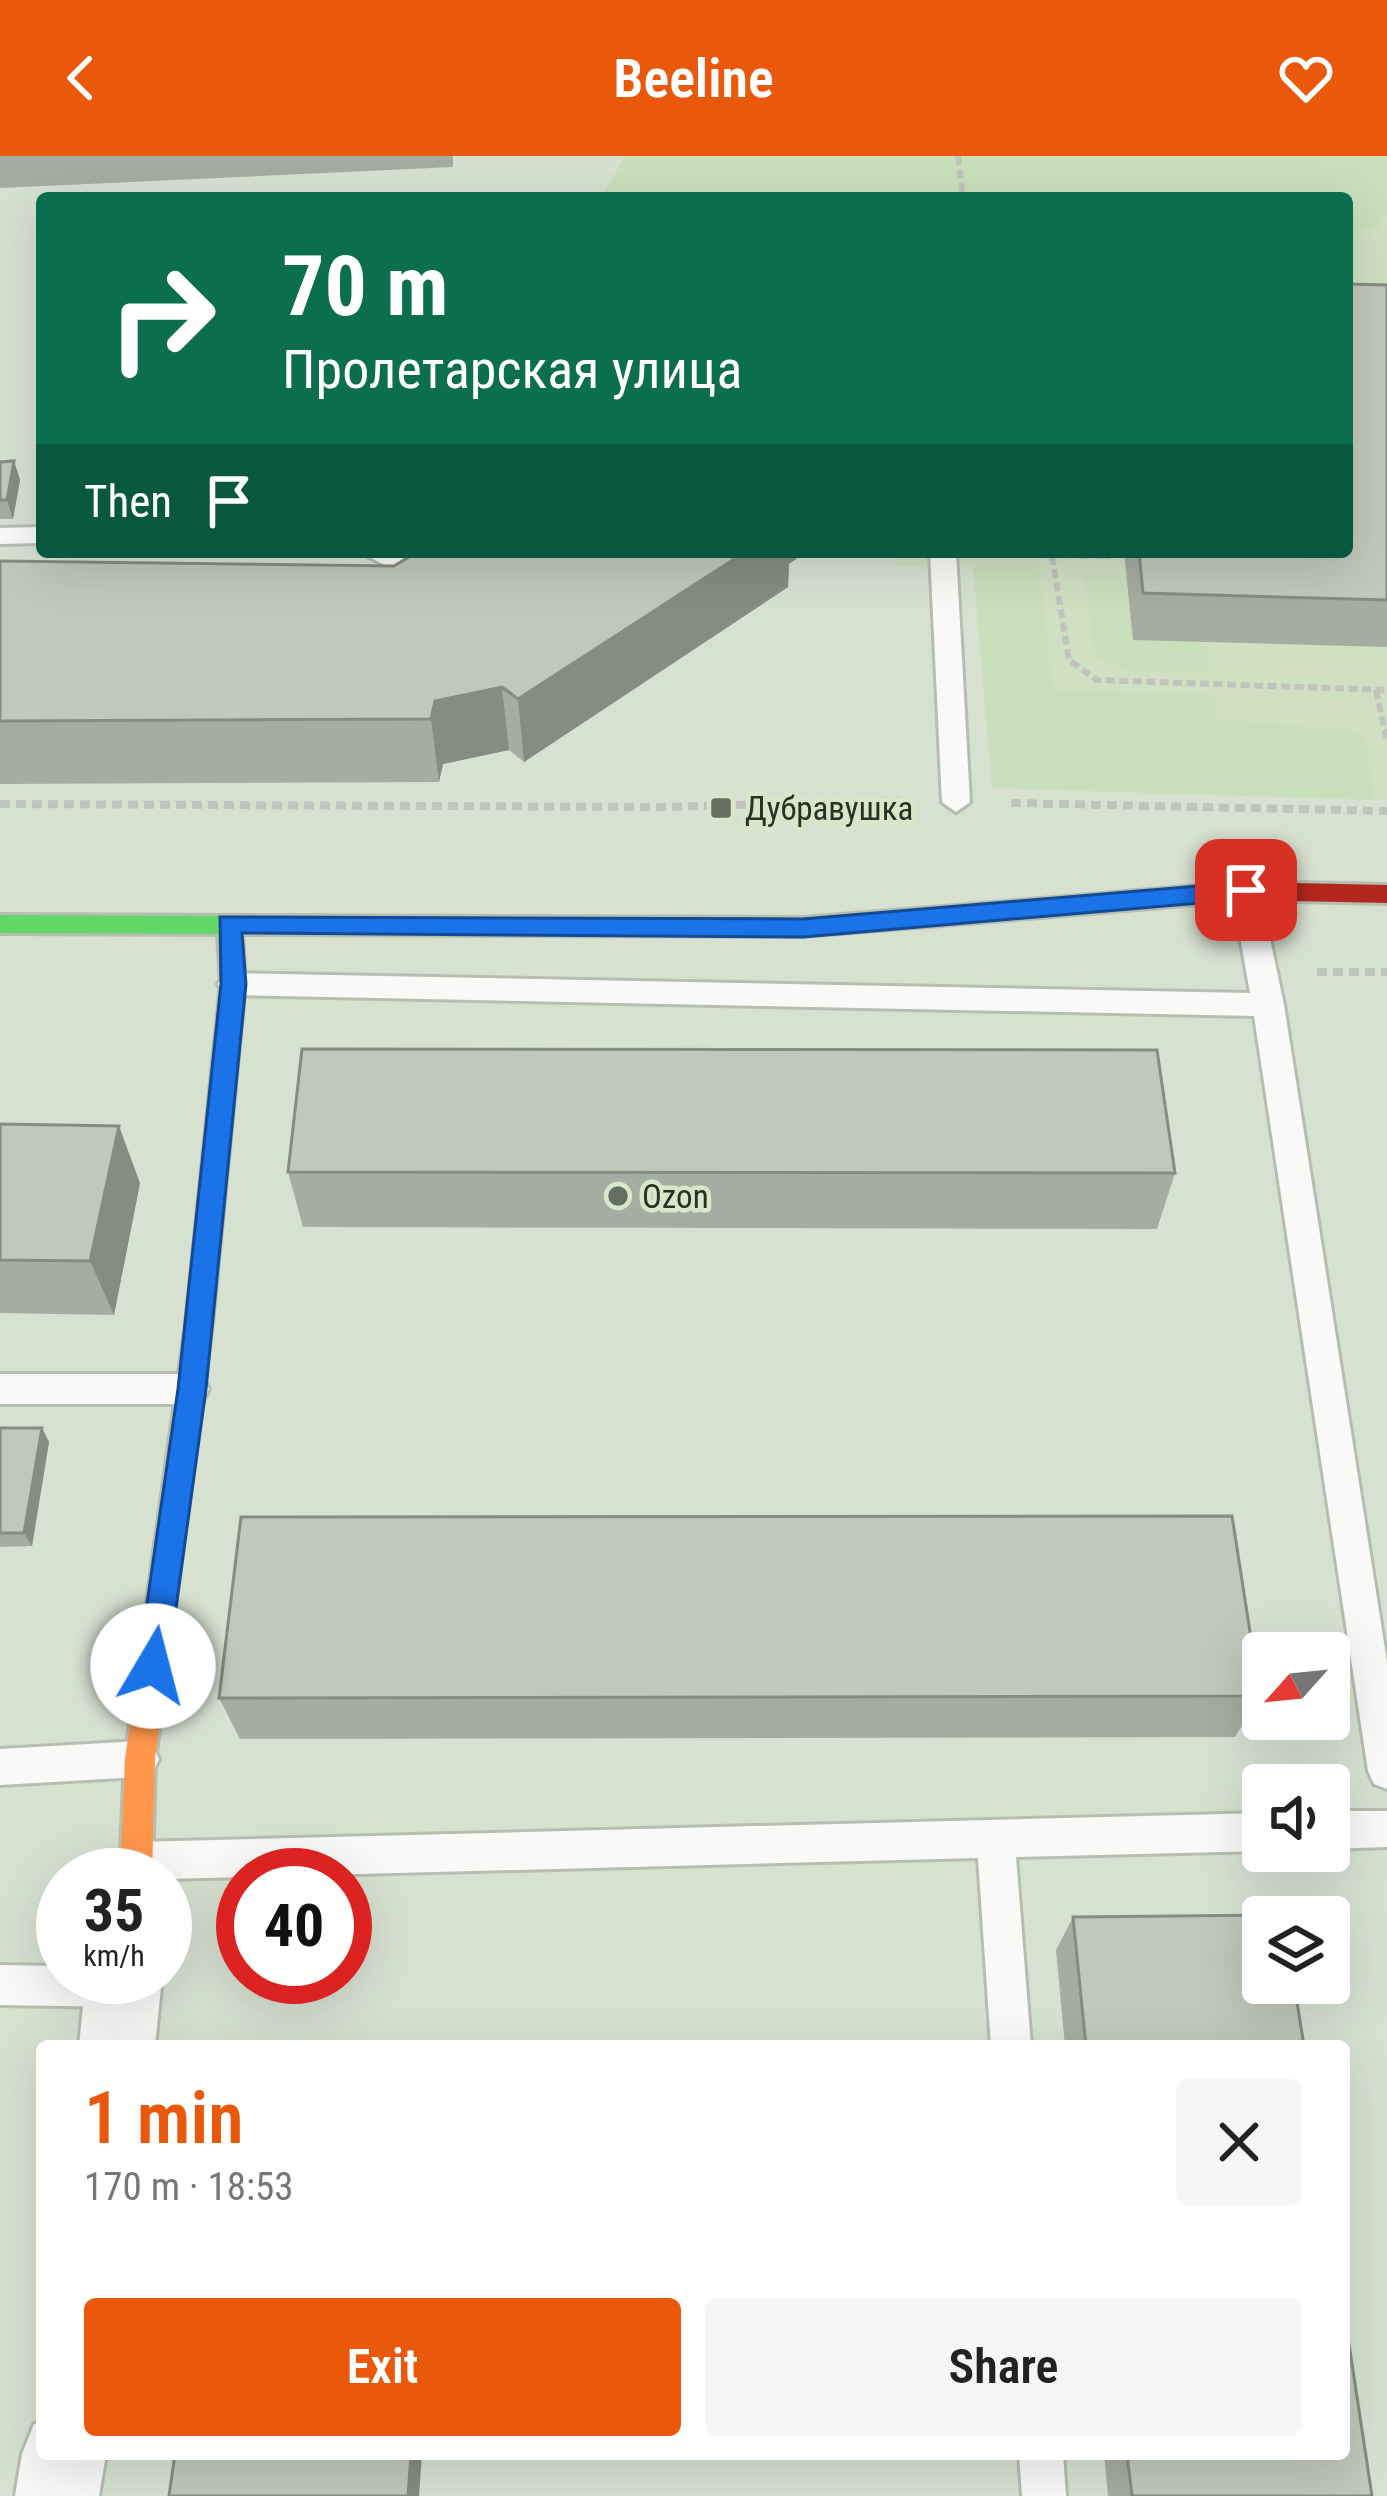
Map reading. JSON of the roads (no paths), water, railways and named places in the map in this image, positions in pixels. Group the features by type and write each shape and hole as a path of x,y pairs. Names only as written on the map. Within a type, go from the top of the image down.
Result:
{"street":[{"path":"0,924 803,928 1246,890 1387,894"},
{"path":"138,1848 140,1759 192,1389 233,984 229,924"},
{"path":"57,2496 63,2460"}],"lane":[{"path":"0,536 36,535"},
{"path":"943,558 956,802"},
{"path":"1246,890 1269,1005 1347,1540 1387,1771"},
{"path":"233,984 1269,1005"},
{"path":"0,1389 192,1389"},
{"path":"0,1767 140,1759"},
{"path":"1350,1830 1387,1829"},
{"path":"192,1866 1242,1832"},
{"path":"996,1838 1011,2040"},
{"path":"0,1985 36,1991"},
{"path":"1041,2460 1044,2496"}],"place":[{"name":"Дубравушка","path":"721,808"},
{"name":"Ozon","path":"618,1196"}]}
